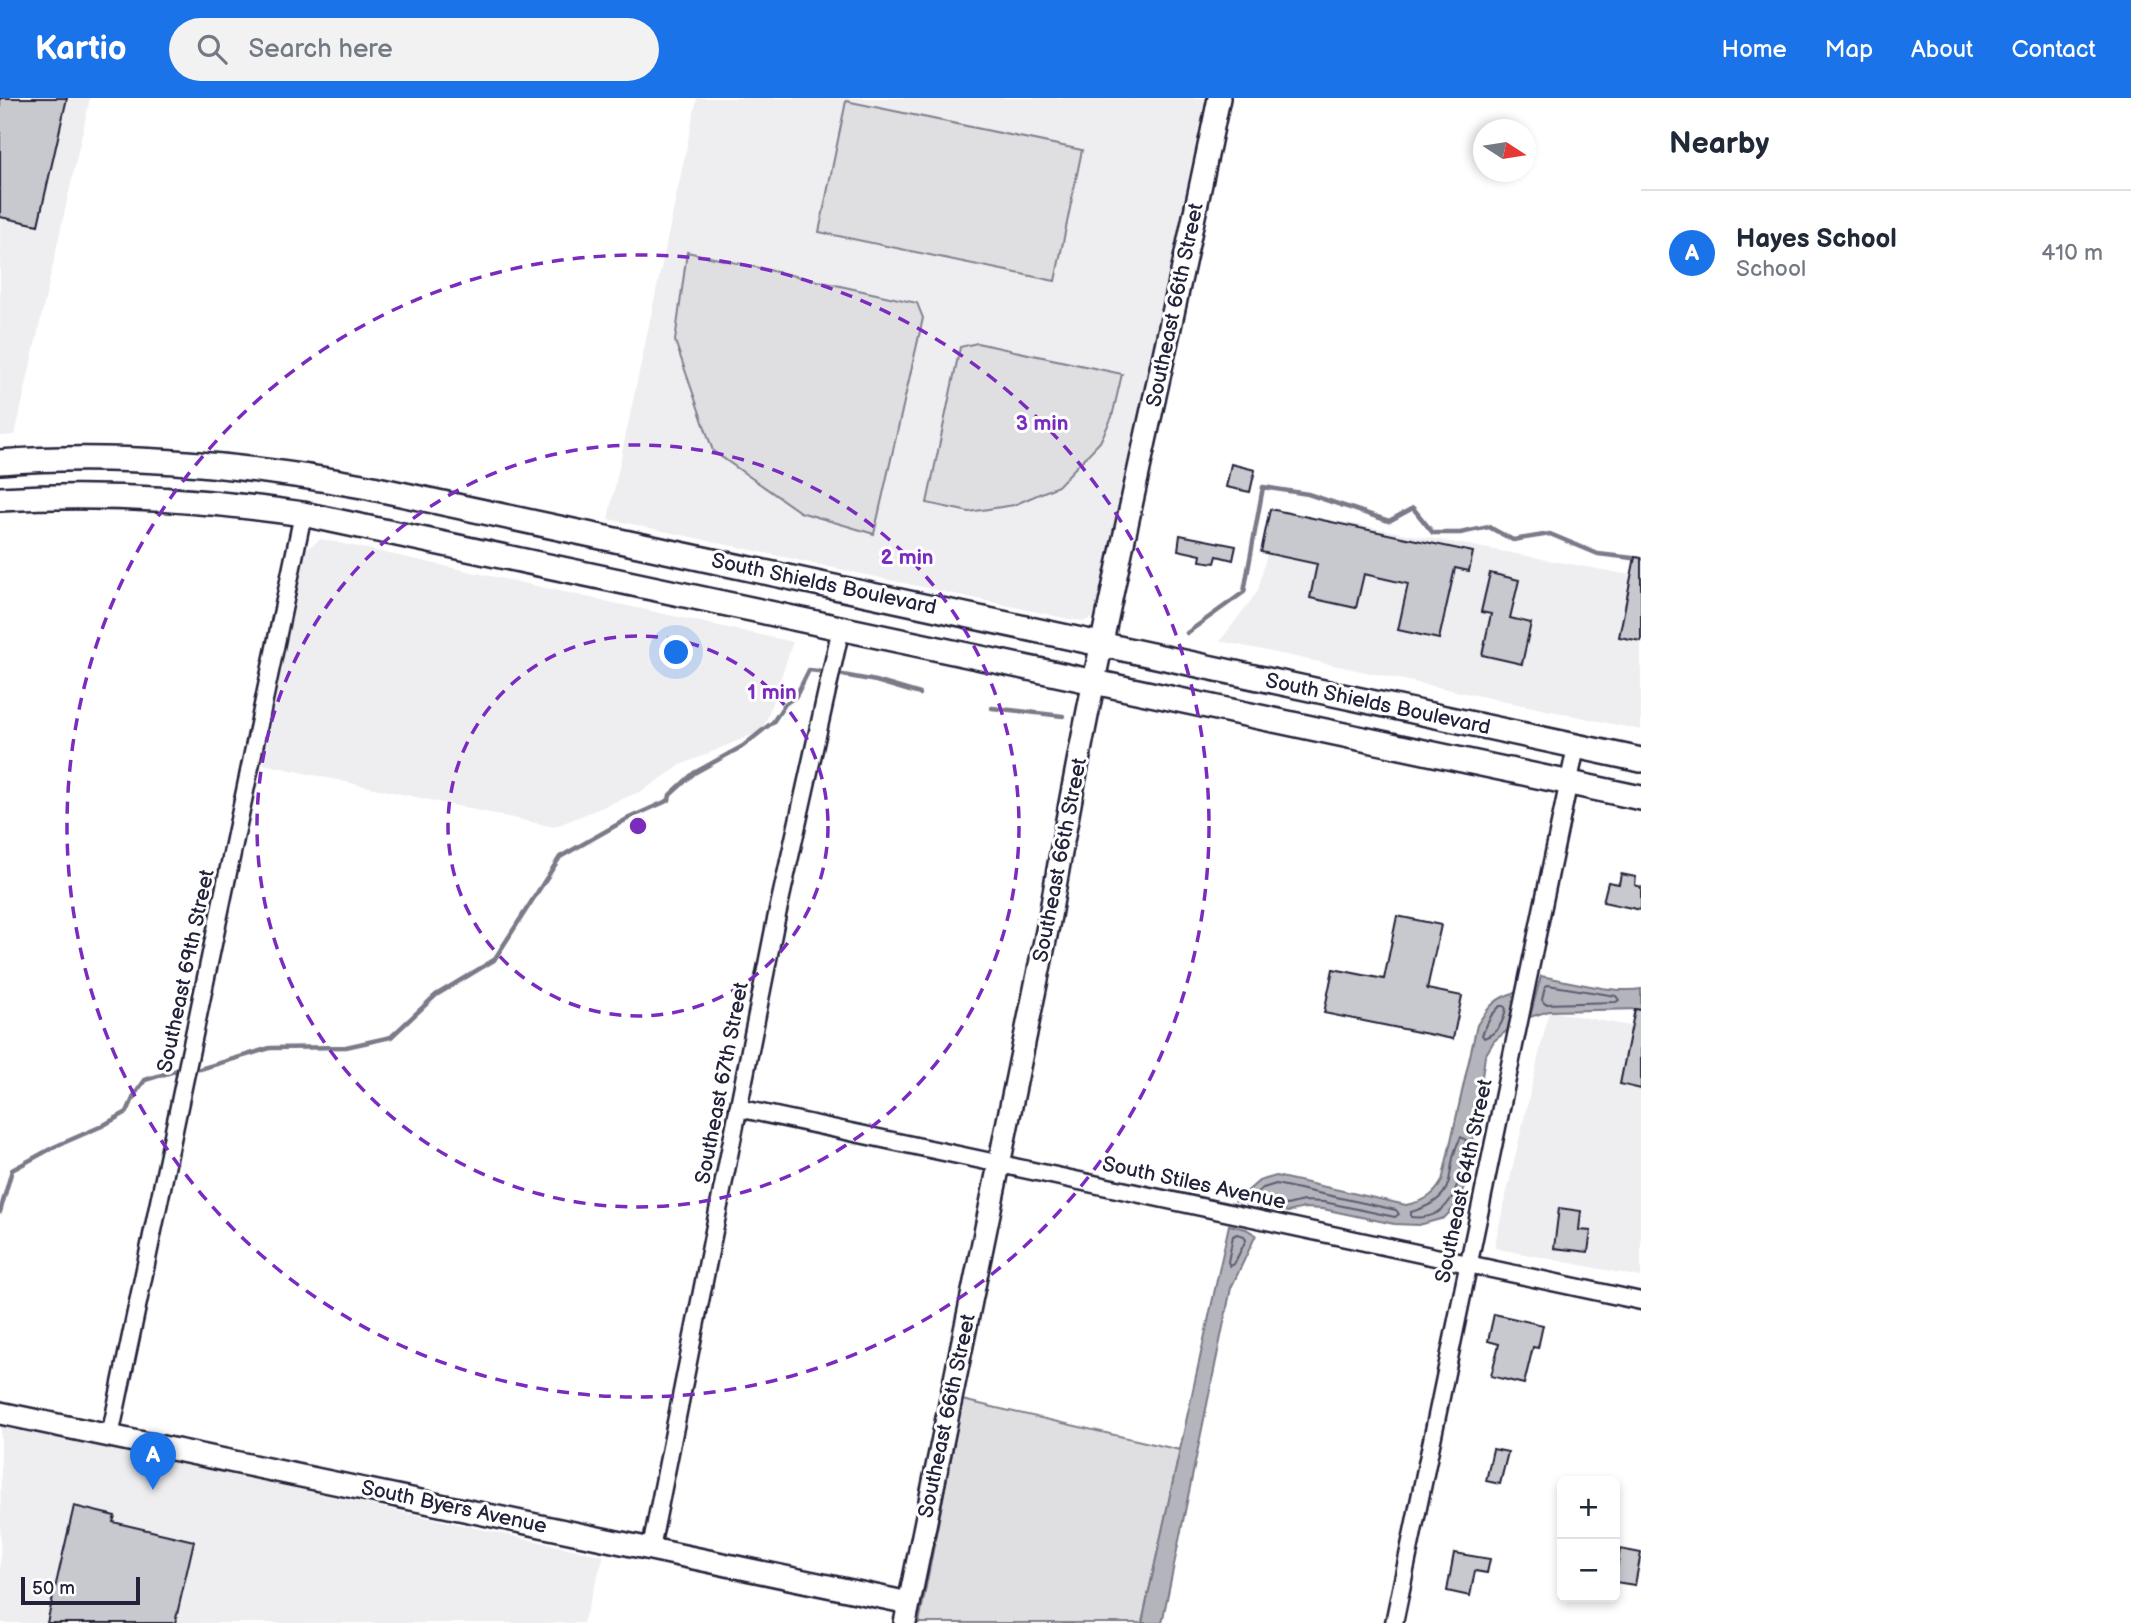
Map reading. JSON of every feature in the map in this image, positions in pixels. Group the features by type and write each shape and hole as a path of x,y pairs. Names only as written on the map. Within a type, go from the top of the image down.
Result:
{"main road":[{"name":"South Shields Boulevard","path":"0,462 61,459 174,462 311,476 1103,643 1641,761"},
{"name":"South Shields Boulevard","path":"0,499 46,496 181,499 303,514 1641,798"}],"street":[{"name":"Southeast 66th Street","path":"907,1613 1050,916 1063,836 1219,98"},
{"name":"Southeast 69th Street","path":"110,1436 303,514"},
{"name":"Southeast 67th Street","path":"652,1548 775,924 841,628"},
{"name":"Southeast 64th Street","path":"1394,1623 1576,747"},
{"name":"South Stiles Avenue","path":"738,1108 1641,1301"},
{"name":"South Byers Avenue","path":"0,1413 652,1548 907,1613"}],"shaded area":[{"path":"0,98 90,98 15,435 0,436"},
{"path":"697,98 1205,98 1099,612 1095,617 1084,621 1074,620 608,519"},
{"path":"846,101 1082,150 1055,281 819,232"},
{"path":"687,252 917,303 923,318 874,534 800,512 713,451 675,341"},
{"path":"977,343 1122,374 1112,417 1100,442 1058,486 1014,505 969,512 927,503 960,347"},
{"path":"1277,510 1641,577 1641,730 1220,641 1258,591"},
{"path":"321,539 793,642 763,730 681,765 644,790 554,827 263,764 305,550"},
{"path":"1549,1011 1641,1028 1641,1277 1494,1248"},
{"path":"962,1400 1180,1450 1142,1623 919,1623"},
{"path":"1,1424 604,1556 583,1623 0,1623"}],"water":[{"path":"1541,976 1605,988 1641,989 1641,1009 1549,1011 1530,1017"},
{"path":"1517,992 1509,1029 1494,1041 1485,1056 1467,1179 1457,1205 1444,1218 1419,1225 1394,1224 1323,1209 1304,1208 1288,1212 1236,1201 1259,1181 1276,1176 1406,1205 1431,1195 1442,1181 1477,1025 1494,1003"},
{"path":"1229,1225 1246,1229 1256,1235 1231,1288 1162,1623 1142,1623"}],"building":[{"path":"0,98 67,98 38,225 0,217"},
{"path":"1231,464 1255,470 1250,492 1226,487"},
{"path":"1270,509 1473,552 1469,571 1455,568 1439,639 1398,630 1408,584 1364,574 1356,608 1310,598 1317,564 1261,552"},
{"path":"1180,535 1236,546 1233,560 1217,556 1215,563 1200,561 1201,555 1178,550"},
{"path":"1635,557 1641,558 1641,641 1619,637"},
{"path":"1490,573 1519,580 1510,618 1531,623 1522,664 1482,655 1491,614 1481,612"},
{"path":"1621,874 1636,877 1635,885 1641,887 1641,910 1603,902 1608,882 1619,884"},
{"path":"1397,916 1441,925 1427,989 1462,996 1453,1039 1324,1013 1333,969 1384,979"},
{"path":"1635,1009 1641,1010 1641,1089 1620,1084"},
{"path":"1559,1208 1581,1211 1579,1230 1591,1231 1588,1252 1554,1248"},
{"path":"1494,1314 1543,1325 1538,1348 1533,1347 1524,1384 1491,1376 1499,1344 1488,1341"},
{"path":"1493,1449 1508,1452 1500,1484 1486,1481"},
{"path":"74,1506 115,1516 113,1522 194,1541 175,1623 47,1623"},
{"path":"1620,1549 1641,1553 1635,1585 1620,1583"},
{"path":"1454,1553 1490,1559 1487,1573 1475,1571 1470,1596 1447,1591"}],"waterway":[{"path":"1187,633 1244,592 1263,487 1308,494 1389,521 1413,508 1433,533 1460,533 1489,527 1513,540 1550,534 1598,554 1641,559"},
{"path":"200,1069 270,1048 346,1047 391,1037 436,995 494,960 560,857 629,818 669,800 670,795 694,773 743,746 773,722 785,704 796,696 809,670 818,671"},
{"path":"843,675 920,694"},
{"path":"992,708 1063,716"},
{"path":"0,1212 12,1170 127,1112 145,1080 178,1070"}],"place":[{"name":"Hayes School","path":"153,1490"}]}
